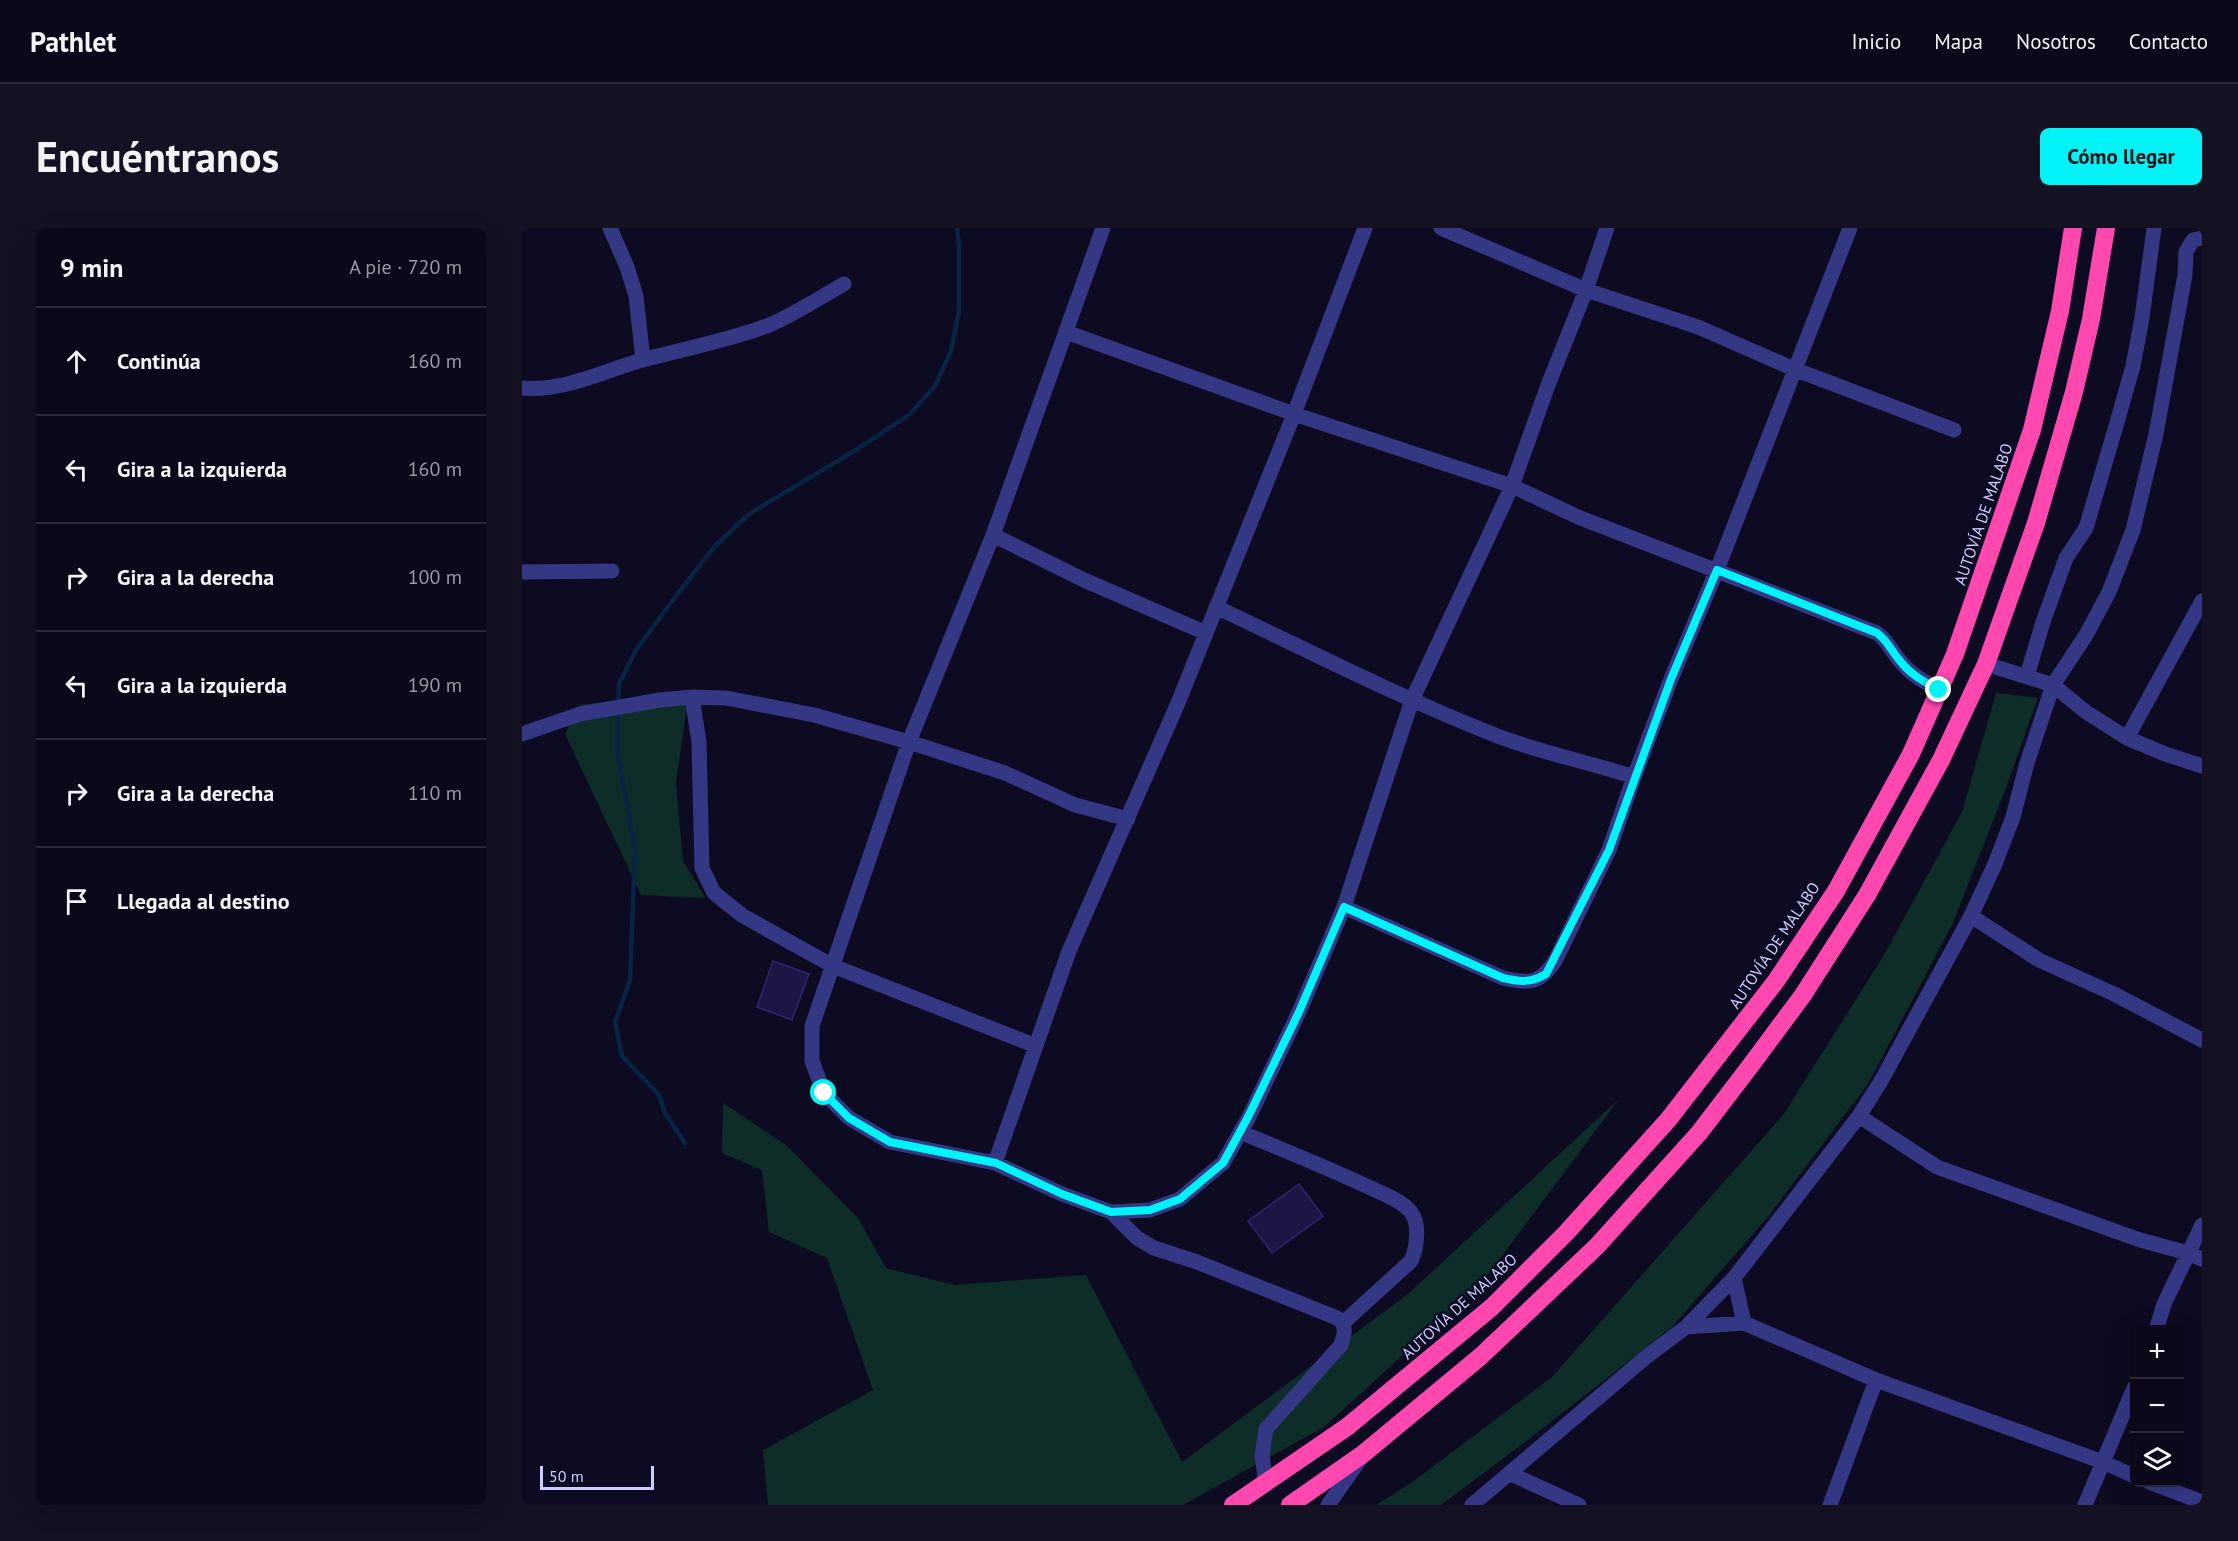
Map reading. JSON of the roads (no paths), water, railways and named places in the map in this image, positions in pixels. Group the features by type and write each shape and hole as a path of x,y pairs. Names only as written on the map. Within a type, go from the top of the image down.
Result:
{"highway":[{"name":"AUTOVÍA DE MALABO","path":"1233,1505 1347,1427 1492,1307 1566,1233 1668,1120 1776,981 1836,891 1911,754 1955,654 1984,573 2032,430 2060,311 2073,228"},
{"path":"1290,1505 1363,1454 1481,1356 1597,1246 1699,1132 1803,995 1867,895 1941,760 1986,664 2036,523 2074,392 2091,319 2106,228"}],"street":[{"path":"1103,228 993,535 909,742 812,1026 812,1061 824,1093 849,1118 890,1142 996,1163 1062,1194 1111,1212 1150,1210 1180,1199 1223,1163 1240,1132 1299,1012 1344,907 1412,700 1512,486 1607,228"},
{"path":"996,1163 1069,951 1128,819 1206,633 1294,414 1365,228"},
{"path":"1441,228 1586,290 1698,327 1794,369 1954,430"},
{"path":"1344,907 1503,978 1522,982 1536,980 1546,974 1555,961 1618,826 1671,679 1717,570 1850,228"},
{"path":"2027,676 2066,558 2086,528 2116,426 2133,366 2154,228"},
{"path":"616,230 636,296 643,360"},
{"path":"1472,1505 1646,1357 1686,1327 1734,1278 1859,1116 1881,1081 1971,916 1995,864 2013,818 2027,763 2053,685 2086,635 2109,592 2133,530 2156,434 2185,275 2186,252 2193,240 2202,238"},
{"path":"522,388 538,389 561,385 643,360 721,341 769,325 844,284"},
{"path":"1066,332 1294,414 1512,486 1578,517 1877,633 1886,639 1900,662 1911,673 1939,690"},
{"path":"993,535 1084,580 1206,633"},
{"path":"522,572 612,571"},
{"path":"2127,738 2202,601"},
{"path":"1216,607 1412,700 1516,743 1634,777"},
{"path":"1986,664 2053,685 2086,711 2127,738 2202,766"},
{"path":"522,734 580,714 660,700 692,697 726,698 814,715 909,742 1005,773 1075,805 1128,819"},
{"path":"692,697 699,742 702,868 714,893 744,916 833,966 1036,1046"},
{"path":"1971,916 2039,960 2114,994 2202,1040"},
{"path":"1859,1116 1937,1167 2140,1240 2195,1256"},
{"path":"1240,1132 1344,1175 1399,1202 1412,1213 1416,1242 1411,1261 1343,1323"},
{"path":"1111,1212 1137,1238 1154,1248 1197,1262 1337,1318 1343,1323 1345,1329 1341,1345 1266,1429 1262,1456 1266,1482"},
{"path":"2157,1325 2164,1305 2195,1256 2202,1225"},
{"path":"1734,1278 1744,1323"},
{"path":"1686,1327 1744,1323 1876,1380 2103,1462 2130,1474"},
{"path":"1830,1505 1876,1380"},
{"path":"2085,1505 2130,1398"},
{"path":"1328,1505 1363,1454"},
{"path":"1511,1474 1579,1505"},
{"path":"2162,1487 2202,1502"}],"waterway":[{"path":"685,1143 665,1113 659,1095 622,1056 615,1022 630,980 635,850 617,749 619,684 636,650 715,546 749,514 856,450 910,414 935,386 951,351 959,311 957,228"}]}
